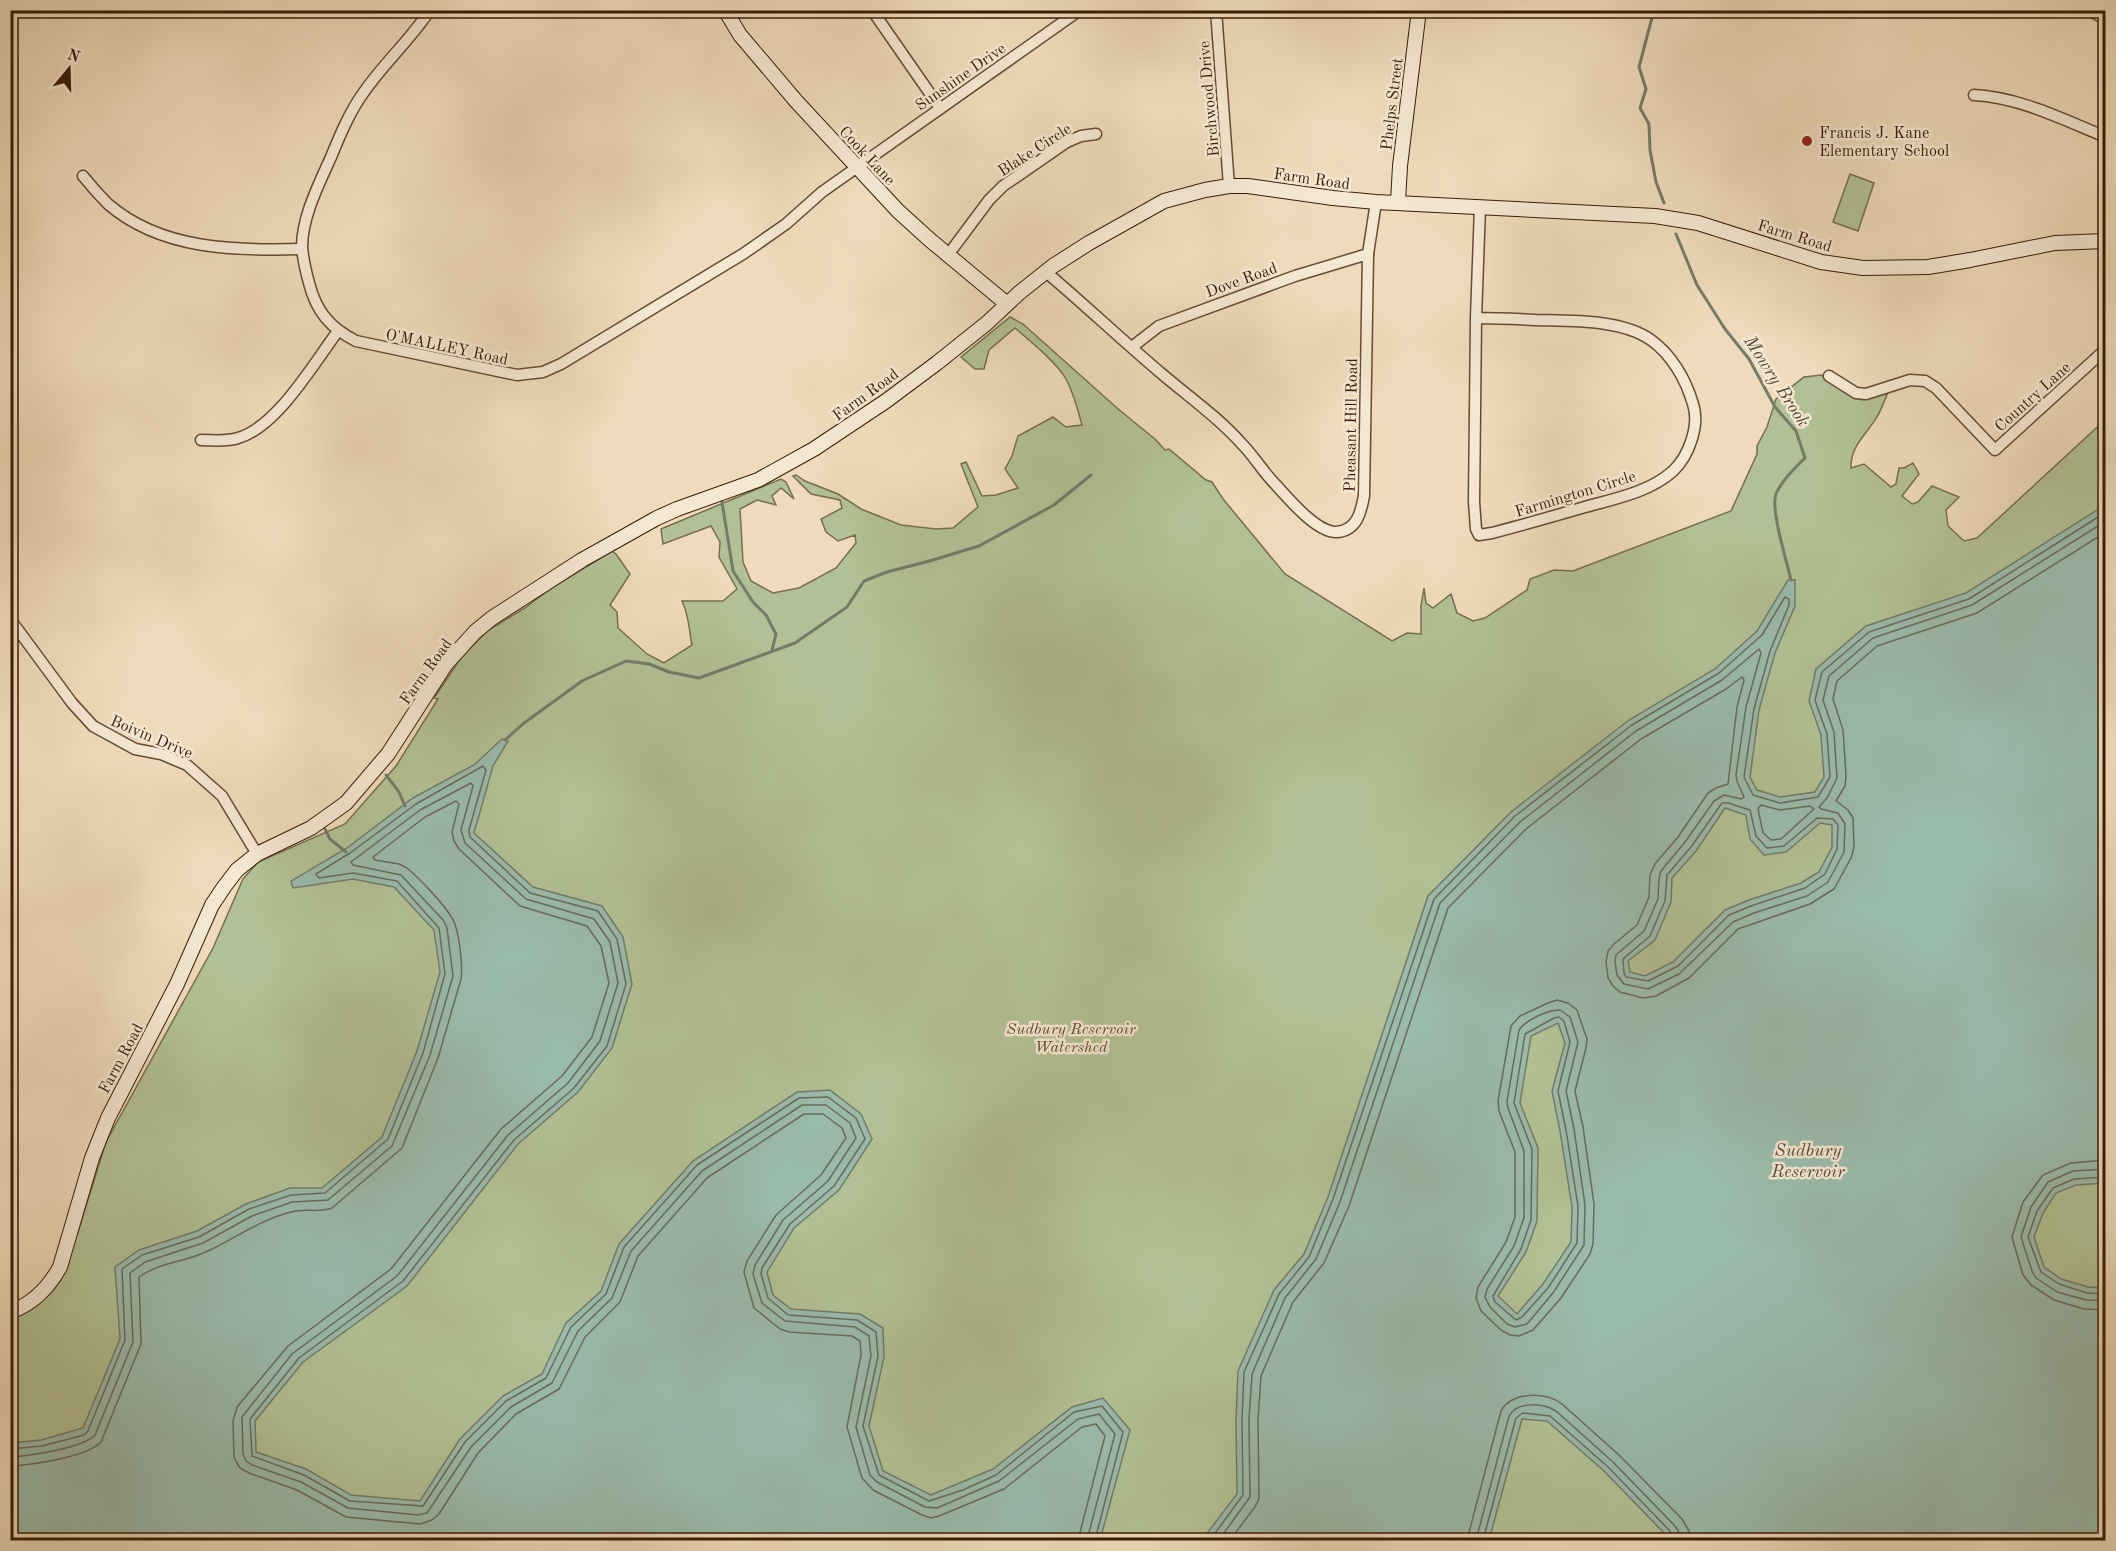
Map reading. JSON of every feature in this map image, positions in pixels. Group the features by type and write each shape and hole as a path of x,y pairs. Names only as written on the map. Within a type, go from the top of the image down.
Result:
{"street":[{"name":"O'MALLEY Road","path":"430,10 363,92 352,110 313,200 304,233 302,249 314,299 322,315 338,331 366,344 510,375 543,372 561,364 743,254 786,224 822,192 857,166"},
{"name":"Cook Lane","path":"725,10 753,52 898,211 1007,304"},
{"path":"872,10 940,108"},
{"name":"Sunshine Drive","path":"857,166 1080,10"},
{"name":"Birchwood Drive","path":"1216,10 1229,186"},
{"path":"1376,10 1419,11"},
{"path":"2088,10 2106,19"},
{"name":"Phelps Street","path":"1398,202 1400,166 1419,11"},
{"path":"1974,95 1995,96 2060,118 2106,137 2106,101"},
{"name":"Blake Circle","path":"948,255 989,200 1003,186 1067,142 1081,136 1096,134"},
{"path":"83,176 109,205 135,222 162,235 189,243 223,248 302,249"},
{"name":"Farm Road","path":"10,1312 33,1300 51,1283 60,1267 92,1158 117,1098 177,984 212,905 237,870 256,854 311,828 346,804 388,754 446,664 475,632 492,618 582,560 657,518 758,480 814,449 886,401 987,322 1046,272 1089,243 1164,201 1229,186 1248,186 1376,202 1612,213 1677,219 1719,229 1821,262 1863,268 1939,265 2055,243 2106,241"},
{"name":"Pheasant Hill Road","path":"1046,272 1216,418 1242,443 1273,483 1305,515 1324,528 1336,532 1351,527 1359,517 1364,496 1368,254 1376,202"},
{"name":"Farmington Circle","path":"1476,318 1602,324 1629,329 1651,339 1670,358 1688,386 1695,410 1694,433 1687,450 1674,470 1652,485 1614,499 1479,535 1476,529 1474,502 1476,318 1480,207"},
{"name":"Dove Road","path":"1132,347 1160,326 1295,276 1368,254"},
{"path":"201,440 236,439 264,424 304,378 338,331"},
{"name":"Country Lane","path":"1829,376 1856,393 1866,394 1910,380 1925,381 1936,388 1995,450 2106,349"},
{"name":"Boivin Drive","path":"10,619 72,703 93,726 135,749 161,754 187,765 222,796 256,854"}],"green space":[{"path":"1850,174 1874,183 1858,231 1833,222"},
{"name":"Sudbury Reservoir Watershed","path":"1010,317 1023,324 1165,450 1169,449 1206,480 1212,482 1223,499 1285,574 1392,641 1407,633 1421,634 1421,606 1424,588 1426,603 1433,608 1451,594 1457,613 1473,621 1485,618 1527,590 1530,579 1554,570 1573,571 1731,511 1757,454 1757,446 1767,427 1776,399 1804,377 1821,375 1845,392 1862,400 1882,391 1887,395 1877,417 1853,453 1851,468 1864,464 1891,487 1896,484 1899,468 1913,463 1919,474 1902,496 1912,504 1918,502 1932,486 1959,497 1946,510 1948,526 1964,541 1977,538 2105,420 2105,1540 11,1540 10,1315 45,1296 78,1232 106,1142 213,948 243,879 258,862 345,824 396,766 438,699 434,698 461,658 487,631 612,551 630,574 610,605 617,612 618,628 647,654 664,663 692,645 682,601 723,601 737,589 719,557 720,542 711,526 663,544 661,529 781,479 786,482 794,499 781,488 772,496 776,505 757,500 740,509 743,562 751,581 773,593 799,588 836,568 856,543 855,535 838,541 826,532 821,519 842,508 840,500 811,494 793,476 796,475 838,494 861,509 901,525 936,529 953,528 978,507 961,464 966,462 982,496 996,495 1018,488 1005,469 1018,436 1053,417 1066,427 1082,425 1076,402 1062,373 1043,352 1015,328 989,350 984,369 975,369 961,357"}],"water":[{"name":"Sudbury Reservoir","path":"2105,505 2105,1183 2076,1185 2056,1193 2043,1213 2034,1237 2044,1267 2061,1279 2088,1287 2105,1288 2105,1540 1669,1540 1604,1471 1547,1421 1522,1419 1489,1540 1202,1540 1237,1494 1238,1371 1274,1290 1304,1254 1328,1197 1428,896 1511,812 1629,720 1715,669 1757,631 1788,580 1795,580 1795,606 1775,653 1759,710 1750,777 1757,790 1780,797 1815,792 1824,777 1821,735 1809,701 1816,669 1866,626 1966,593","holes":["1725,808 1746,815 1750,839 1764,855 1786,852 1820,823 1832,825 1832,847 1819,872 1801,883 1725,910 1673,962 1645,976 1630,972 1628,961 1655,940 1671,902 1672,878 1696,851","1558,1023 1565,1043 1552,1091 1572,1207 1571,1242 1543,1284 1517,1314 1498,1296 1526,1252 1537,1221 1538,1148 1520,1103 1531,1036"]},
{"path":"502,739 508,741 493,766 474,833 533,887 602,906 623,937 632,984 612,1048 578,1092 518,1144 407,1286 303,1362 255,1421 256,1452 306,1469 351,1495 420,1501 460,1439 503,1396 542,1374 566,1323 601,1291 619,1244 693,1161 797,1092 830,1090 861,1114 872,1139 839,1190 794,1228 767,1272 773,1295 791,1309 860,1314 883,1328 884,1357 869,1426 883,1471 931,1495 993,1469 1072,1407 1103,1398 1130,1430 1100,1540 11,1540 11,1443 41,1440 83,1428 120,1339 115,1267 139,1250 197,1231 246,1204 290,1188 322,1188 382,1137 417,1051 440,972 434,930 394,887 353,879 293,888 291,881 347,848 413,798 474,765"}],"waterway":[{"name":"Mowry Brook","path":"1654,10 1639,67 1646,89 1640,108 1649,124 1650,150 1656,182 1664,203"},
{"name":"Mowry Brook","path":"1676,234 1697,285 1725,329 1749,359 1775,407 1796,431 1805,458 1782,484 1775,501 1777,523 1791,580"},
{"path":"505,740 524,723 582,681 626,661 649,664 669,672 699,678 795,643 847,607 864,581 887,572 979,546 1054,505 1091,475"},
{"path":"722,502 733,571 753,602 766,615 776,634 772,650"},
{"path":"386,775 399,792 405,806"},
{"path":"325,829 330,839 346,852"}],"place":[{"name":"Francis J. Kane Elementary School","path":"1807,141"}]}
